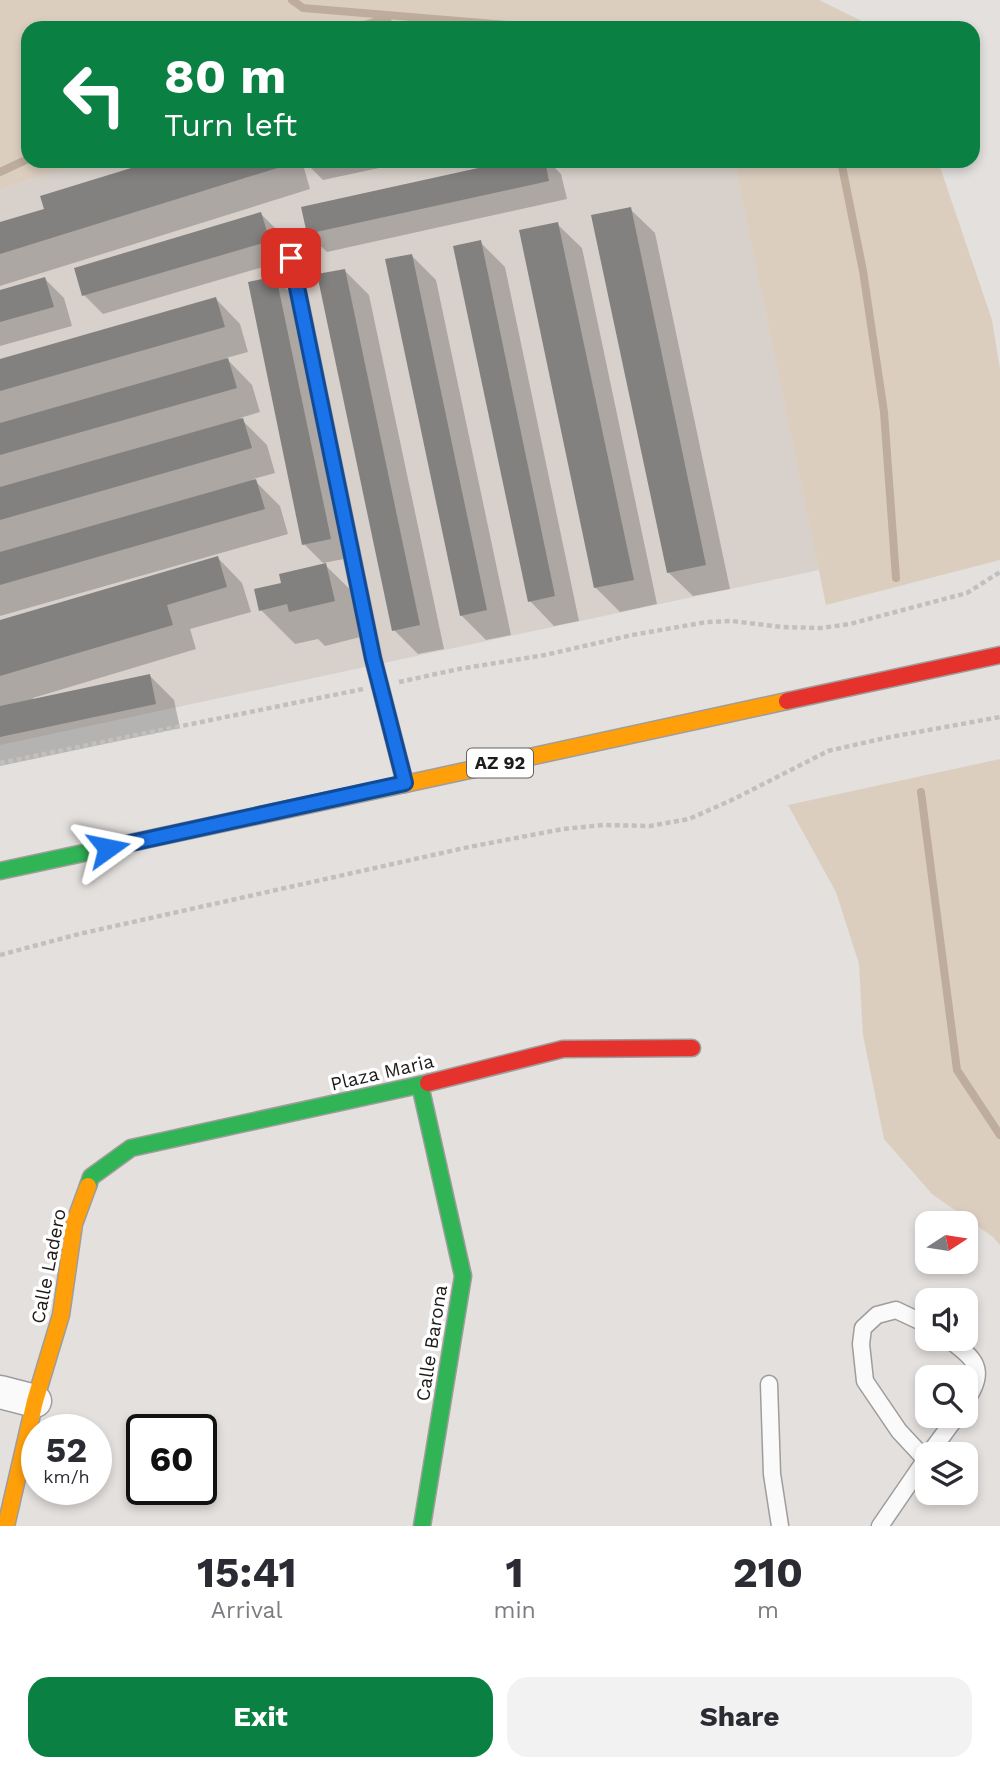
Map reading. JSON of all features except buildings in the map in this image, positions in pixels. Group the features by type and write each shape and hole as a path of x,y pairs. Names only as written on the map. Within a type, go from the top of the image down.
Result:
{"street":[{"name":"AZ 92","path":"0,871 1000,655"},
{"name":"Plaza Maria","path":"91,1177 131,1148 420,1085 564,1049 692,1048"},
{"name":"Calle Barona","path":"420,1085 463,1276 422,1526"},
{"name":"Calle Ladero","path":"6,1526 35,1401 61,1315 74,1224 91,1177"},
{"path":"0,1392 35,1401"}],"lane":[{"path":"291,258 380,685 405,783"},
{"path":"915,1319 896,1310 877,1315 863,1328 861,1344 865,1381 899,1431 915,1446"},
{"path":"964,1351 975,1365"},
{"path":"769,1384 772,1474 780,1526"},
{"path":"880,1526 915,1475"}],"path":[{"path":"0,763 380,685 707,622 732,621 821,628 850,624 967,593 1000,572"},
{"path":"0,955 79,934 469,847 563,829 603,825 650,826 689,819 828,751 1000,717"}],"shaded area":[{"path":"0,0 819,0 862,21 21,21 21,168 66,168 0,190"},
{"path":"66,168 735,168 819,570 0,745 0,190"},
{"path":"735,168 940,168 992,320 1000,369 1000,560 826,605"},
{"path":"1000,759 1000,1245 978,1226 978,1211 956,1211 932,1194 884,1139 863,1035 859,964 836,892 788,805"}],"waterway":[{"path":"292,0 303,8 458,21"},
{"path":"378,21 388,18"},
{"path":"0,172 21,162"},
{"path":"842,168 863,271 884,412 896,578"},
{"path":"921,792 957,1070 1000,1135"}],"traffic: fast":[{"path":"0,871 405,784"},
{"path":"88,1186 91,1177 131,1148 428,1083"},
{"path":"420,1085 463,1276 422,1526"}],"traffic: slow":[{"path":"405,784 787,701"},
{"path":"6,1526 35,1401 61,1315 74,1224 88,1186"}],"traffic: jam":[{"path":"787,701 1000,655"},
{"path":"428,1083 563,1049 692,1048"}],"route":[{"path":"108,848 405,783 373,658 291,258"}]}
